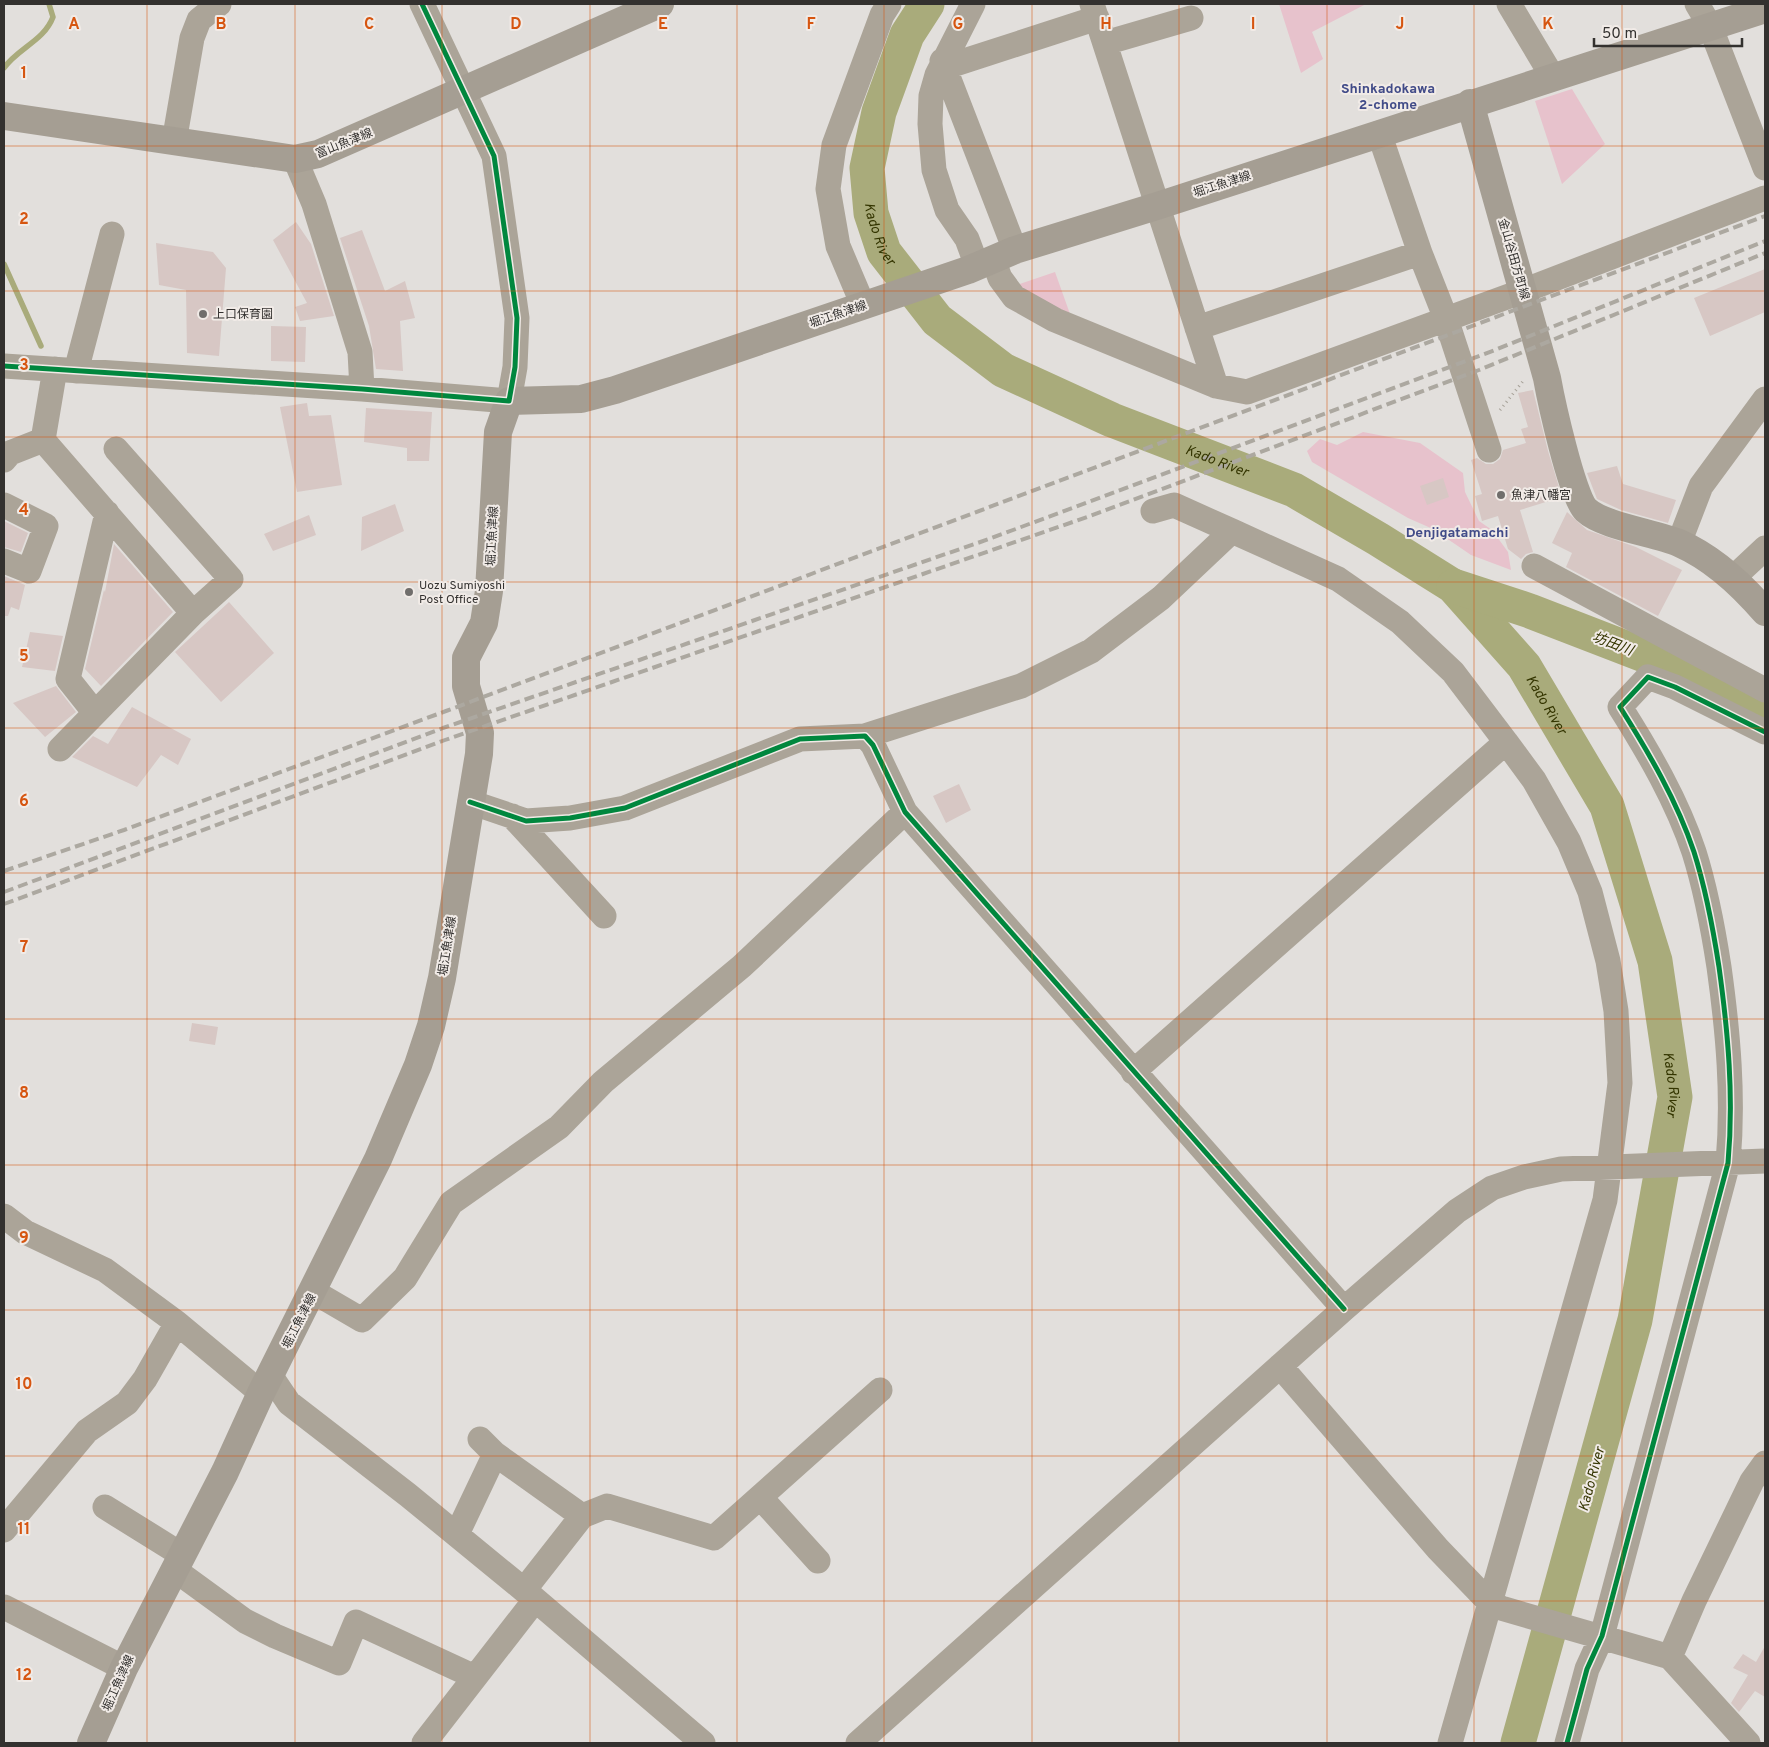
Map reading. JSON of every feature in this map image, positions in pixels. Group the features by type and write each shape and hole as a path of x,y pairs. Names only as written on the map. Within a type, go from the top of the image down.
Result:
{"main road":[{"name":"富山魚津線","path":"4,116 295,159 318,154 660,4"},
{"path":"1470,103 1552,76 1703,15 1765,9"},
{"name":"堀江魚津線","path":"91,1743 124,1668 314,1292 378,1159 418,1065 432,1026 442,978 480,733 466,686 466,658 484,623 489,591 498,432 509,401 581,399 598,394 988,261 1470,103"},
{"name":"金山谷田方町線","path":"1470,103 1541,358 1553,412 1578,496 1585,509 1600,518 1679,543 1707,559 1733,578 1765,612"}],"street":[{"path":"174,142 192,38 192,12 219,4"},
{"path":"4,366 362,389 509,401 515,367 517,318 494,156 422,4"},
{"path":"875,301 838,246 828,189 834,146 882,15 889,4"},
{"path":"973,4 942,62 931,96 930,124 934,170 947,210 1014,297 1055,320 1216,386 1246,392 1523,291 1765,198"},
{"path":"1509,4 1552,76"},
{"path":"942,62 955,64 1094,11 1216,386"},
{"path":"1703,15 1765,168"},
{"path":"1105,43 1190,18"},
{"path":"942,62 988,261"},
{"path":"1379,133 1420,253 1446,319 1486,440"},
{"path":"295,159 314,204 360,352 362,389"},
{"path":"43,440 112,234"},
{"path":"1197,328 1420,253"},
{"path":"1679,543 1701,486 1765,399"},
{"path":"4,460 10,453 43,440"},
{"path":"43,440 193,613"},
{"path":"60,749 193,613 232,579 116,448"},
{"path":"4,505 46,526 29,571 4,561"},
{"path":"1152,511 1174,505 1338,579 1400,622 1452,672 1534,780 1568,842 1590,892 1605,952 1616,1011 1620,1083 1614,1167 1495,1605 1450,1743"},
{"path":"95,713 68,679 107,514"},
{"path":"470,802 526,821 570,818 625,808 800,739 865,736 1021,686 1091,651 1161,598 1232,531"},
{"path":"1733,578 1765,548"},
{"path":"1534,566 1765,690"},
{"path":"1567,1743 1587,1669 1599,1635 1726,1163 1732,1128 1730,1066 1710,908 1694,851 1663,779 1620,707 1648,677 1675,687 1765,732"},
{"path":"865,736 873,745 905,812 1344,1310"},
{"path":"1133,1072 1506,742"},
{"path":"314,1292 362,1320 405,1278 451,1203 559,1127 603,1082 742,966 905,812"},
{"path":"512,816 604,916"},
{"path":"858,1743 1280,1366 1457,1212 1492,1188 1524,1177 1561,1169 1765,1162"},
{"path":"4,1216 25,1232 105,1270 177,1323 266,1384 456,1534 703,1743"},
{"path":"4,1530 87,1430 127,1403 145,1379 177,1323"},
{"path":"1280,1366 1438,1549 1495,1605 1670,1658 1748,1743"},
{"path":"424,1743 475,1677 582,1516 607,1506 714,1538 880,1390"},
{"path":"456,1534 487,1446 582,1516"},
{"path":"1670,1658 1694,1600 1752,1481 1765,1463"},
{"path":"760,1498 818,1561"},
{"path":"105,1507 178,1563 245,1621 275,1636 339,1663 356,1622 475,1677"},
{"path":"4,1607 124,1668"}],"path":[{"path":"1486,440 1541,358"}],"shaded area":[{"path":"1279,4 1366,4 1312,32 1323,59 1301,73"},
{"path":"1572,89 1605,144 1562,184 1535,101"},
{"path":"1055,272 1075,328 1008,288"},
{"path":"1363,432 1420,443 1463,473 1465,492 1479,521 1492,530 1508,552 1511,570 1471,555 1433,529 1408,518 1312,462 1307,451 1320,439 1337,445"}],"building":[{"path":"296,222 311,244 334,316 300,321 295,307 307,303 273,240"},
{"path":"362,230 385,291 405,281 415,318 400,321 403,371 376,369 369,326 340,238"},
{"path":"156,243 213,252 226,268 219,356 187,353 186,290 159,285"},
{"path":"1765,269 1765,312 1710,336 1694,298"},
{"path":"271,326 306,327 305,362 271,361"},
{"path":"1533,390 1562,497 1520,510 1533,552 1526,554 1521,559 1508,549 1498,516 1482,521 1475,496 1482,494 1471,460 1477,458 1486,464 1493,464 1500,459 1503,450 1526,443 1521,429 1528,427 1518,393"},
{"path":"307,403 309,416 331,415 342,485 297,492 280,407"},
{"path":"366,408 432,412 429,461 407,461 407,448 364,442"},
{"path":"1617,466 1623,484 1676,500 1668,523 1621,510 1597,499 1587,473"},
{"path":"1443,478 1449,497 1427,505 1420,486"},
{"path":"395,504 404,531 361,551 362,517"},
{"path":"1567,512 1587,530 1636,547 1682,570 1658,616 1566,567 1572,553 1552,543"},
{"path":"309,515 316,535 273,551 264,534"},
{"path":"4,521 28,533 21,552 4,547"},
{"path":"114,544 173,612 101,686 85,669 104,590 105,592"},
{"path":"4,576 25,585 19,610 11,607 8,616 4,616"},
{"path":"229,602 274,653 221,702 175,652"},
{"path":"30,632 63,636 55,671 22,667"},
{"path":"56,686 76,712 45,737 13,703"},
{"path":"132,707 191,739 178,765 161,755 137,787 72,757 93,736 108,744"},
{"path":"959,784 971,810 946,823 933,796"},
{"path":"192,1023 218,1027 215,1045 189,1041"},
{"path":"1765,1646 1765,1697 1755,1691 1739,1712 1731,1703 1748,1675 1733,1668 1743,1654 1756,1662"}],"waterway":[{"path":"4,68 16,55 44,32 49,25 53,17 49,4"},
{"name":"Kado River","path":"927,4 907,35 879,112 867,168 871,213 884,252 937,320 1003,370 1112,420 1294,490 1453,586 1524,666 1607,806 1655,961 1675,1097 1635,1320 1518,1743"},
{"path":"4,264 41,346"},
{"name":"坊田川","path":"1454,586 1530,611 1649,657 1765,717"}],"railway":[{"path":"4,871 124,830 446,711 1765,216"},
{"path":"4,892 443,728 989,539 1495,350 1765,241"},
{"path":"4,904 445,740 1090,516 1479,370 1765,253"}],"cycle path":[{"path":"4,366 362,389 509,401 515,367 517,318 494,156 422,4"},
{"path":"1567,1743 1587,1669 1602,1636 1728,1163 1730,1138 1730,1089 1725,1016 1719,967 1702,881 1694,852 1671,796 1620,707 1648,677 1675,687 1765,732"},
{"path":"470,802 526,821 570,818 625,808 800,739 865,736 873,745 905,812 1344,1309"}],"place":[{"name":"上口保育園","path":"203,314"},
{"name":"魚津八幡宮","path":"1501,495"},
{"name":"Uozu Sumiyoshi Post Office","path":"409,592"}],"district":[{"name":"Shinkadokawa 2-chome","path":"1388,96"},
{"name":"Denjigatamachi","path":"1457,532"}]}
